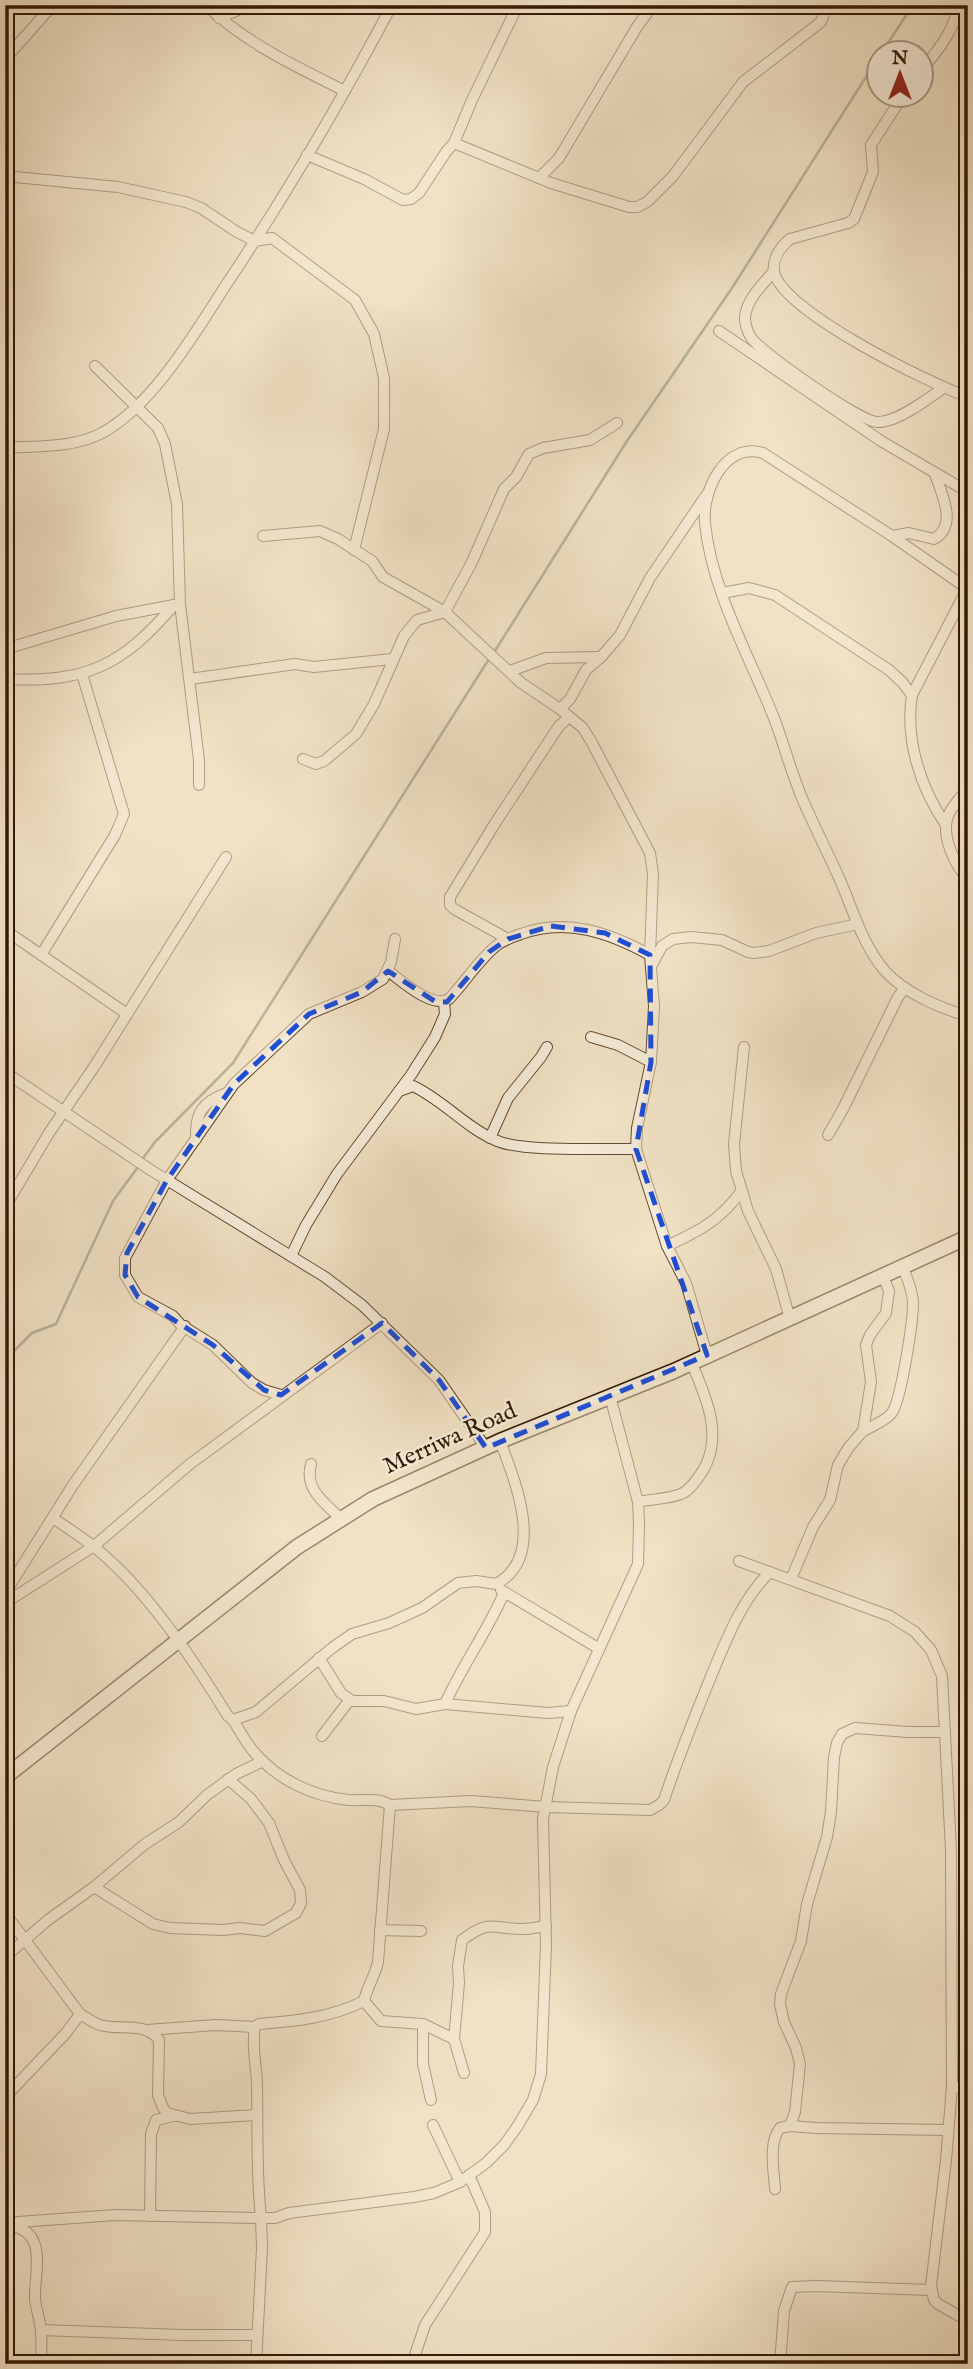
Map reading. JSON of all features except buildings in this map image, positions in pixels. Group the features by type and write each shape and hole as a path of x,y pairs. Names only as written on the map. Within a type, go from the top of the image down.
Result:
{"street":[{"path":"5,59 53,5"},
{"path":"206,5 226,25 345,92"},
{"path":"219,18 243,5"},
{"path":"5,448 82,441 101,434 136,406 177,361 256,241 345,92 392,5"},
{"path":"307,155 364,179 403,200 411,199 419,193 454,143 518,5"},
{"path":"539,178 559,158 637,27 653,5"},
{"path":"454,143 539,178 629,207 637,207 647,202 673,176 743,82 821,22 827,5"},
{"path":"934,54 956,17 957,5"},
{"path":"895,108 871,145 873,172 854,219 790,239 775,258 774,271 779,281 804,307 866,346 943,388 968,397"},
{"path":"5,177 118,187 186,202 256,241 272,238 355,300 374,334 384,378 384,429 354,550"},
{"path":"774,271 750,302 745,312 745,320 752,339 789,368 844,406 868,420 878,422 896,417 943,388"},
{"path":"719,331 881,442 968,492"},
{"path":"95,366 158,428 165,444 178,513 177,604 190,679 199,785"},
{"path":"303,759 316,764 324,761 356,734 374,704 404,636 417,620 445,612 472,562 504,489 516,478 529,454 543,448 590,440 617,423"},
{"path":"560,709 570,699 586,670 623,631 650,578 710,491 723,466 744,451 763,453 892,536 967,589 912,695 909,728 929,796 946,825 956,866 968,878"},
{"path":"892,536 909,533 934,539 942,533 947,522 946,508 935,474"},
{"path":"710,491 705,520 711,557 722,593 775,720 801,797 858,924 885,971 905,988 946,1009 968,1016"},
{"path":"263,536 320,531 338,539 372,561 383,577 445,612 520,682 560,709 583,729 592,743 650,853 653,874 651,960 654,1006 651,1062 639,1115 636,1149 667,1245 686,1283 707,1355"},
{"path":"722,593 749,587 775,595 889,670 912,695"},
{"path":"5,649 116,616 177,604"},
{"path":"5,679 62,678 108,664 150,632 177,604"},
{"path":"510,671 546,658 601,657"},
{"path":"190,679 295,664 314,667 393,659"},
{"path":"41,955 115,835 124,814 82,674"},
{"path":"508,939 454,909 450,905 450,897 559,726 569,717"},
{"path":"946,825 951,810 968,788"},
{"path":"5,1207 49,1133 226,857"},
{"path":"651,960 662,946 673,939 691,937 722,940 754,953 769,951 816,933 858,924"},
{"path":"388,971 436,1002 444,1002 489,952 508,939 536,928 576,928 605,933 651,960"},
{"path":"6,933 127,1014"},
{"path":"281,1395 252,1383 212,1345 173,1316 138,1297 124,1271 125,1258 167,1180 196,1139 195,1124 199,1113 209,1103 227,1093 243,1074 309,1014 379,982 388,971 395,939"},
{"path":"828,1135 844,1109 898,997 905,988"},
{"path":"291,1256 337,1174 411,1076 441,1026 444,1002"},
{"path":"591,1037 618,1045 651,1062"},
{"path":"491,1138 508,1098 547,1047"},
{"path":"744,1047 734,1144 736,1171 740,1193 776,1269 790,1318"},
{"path":"5,1072 149,1169 339,1287 382,1323 439,1380 486,1448"},
{"path":"398,1091 413,1086 491,1138 515,1146 636,1149"},
{"path":"667,1245 714,1221 740,1193"},
{"name":"Merriwa Road","path":"5,1777 296,1548 373,1499 500,1441 707,1355 968,1237"},
{"path":"791,1579 813,1527 830,1500 838,1465 863,1431 892,1413 899,1394 913,1313 911,1289 903,1267"},
{"path":"863,1431 871,1382 866,1345 886,1313 889,1291 883,1276"},
{"path":"5,1603 94,1546 190,1464 382,1323"},
{"path":"5,1593 94,1454 185,1326"},
{"path":"638,1502 681,1494 694,1484 710,1456 713,1428 704,1392 691,1362"},
{"path":"5,2224 115,2215 275,2218 289,2213 414,2197 434,2193 465,2178 504,2146 533,2100 541,2074 545,1926 542,1832 553,1767 571,1711 638,1564 638,1502 610,1396"},
{"path":"496,1584 515,1570 520,1560 522,1538 521,1501 500,1441"},
{"path":"311,1464 311,1488 340,1518"},
{"path":"53,1518 94,1546 127,1577 178,1642 252,1751 262,1761 307,1792 352,1800 381,1800 390,1805 471,1801 546,1807 650,1810 660,1805 722,1650 742,1610 760,1582 770,1572"},
{"path":"739,1561 890,1616 915,1632 931,1650 942,1676 951,1850 952,2087 931,2290 934,2300 940,2306 968,2321"},
{"path":"233,1720 256,1712 347,1636 389,1623 422,1608 458,1583 477,1581 496,1584 504,1593 598,1648"},
{"path":"445,1704 504,1593"},
{"path":"319,1658 341,1693 349,1700 384,1701 416,1709 445,1704 534,1712 571,1711"},
{"path":"322,1735 349,1700"},
{"path":"790,2126 795,2112 800,2064 784,2022 781,1997 801,1941 807,1904 827,1837 837,1743 842,1734 855,1728 944,1732"},
{"path":"5,1957 145,1844 178,1822 207,1795 228,1779 262,1761"},
{"path":"94,1887 153,1924 170,1928 240,1928 265,1931 296,1913 300,1903 300,1890 269,1823 251,1799 228,1779"},
{"path":"364,2001 367,1985 378,1962 390,1805"},
{"path":"5,1913 80,2014 100,2025 147,2030 216,2025 255,2027 259,2024 321,2017 344,2011 364,2001"},
{"path":"464,2073 454,2039 462,1940 477,1929 493,1925 521,1929 545,1926"},
{"path":"380,1930 421,1931"},
{"path":"364,2001 381,2021 423,2024 454,2039"},
{"path":"5,2097 66,2033 80,2014"},
{"path":"423,2024 423,2064 431,2100"},
{"path":"255,2027 256,2154 262,2248 256,2364"},
{"path":"147,2030 159,2040 157,2084 159,2101 165,2110 174,2116 190,2119 257,2116"},
{"path":"952,2087 968,2088"},
{"path":"150,2216 151,2134 156,2120 174,2116"},
{"path":"412,2364 425,2325 485,2232 485,2212 433,2125"},
{"path":"775,2189 775,2138 780,2128 790,2126 948,2130"},
{"path":"5,2224 23,2229 34,2241 37,2257 35,2301 41,2330 41,2364"},
{"path":"780,2364 784,2311 792,2287 931,2290"},
{"path":"41,2330 256,2335"}],"highlighted area":[{"path":"551,926 605,933 650,955 651,1062 636,1149 707,1355 486,1448 439,1380 382,1323 281,1395 264,1390 213,1345 138,1297 125,1275 127,1253 167,1180 234,1084 309,1014 362,992 388,971 436,1002 447,1002 489,952 508,939"}],"waterway":[{"path":"891,38 913,5"},
{"path":"493,654 627,441 732,288 864,80"},
{"path":"141,1161 155,1142 233,1063 489,659"},
{"path":"5,1360 32,1333 56,1324 113,1201 138,1167"}]}
